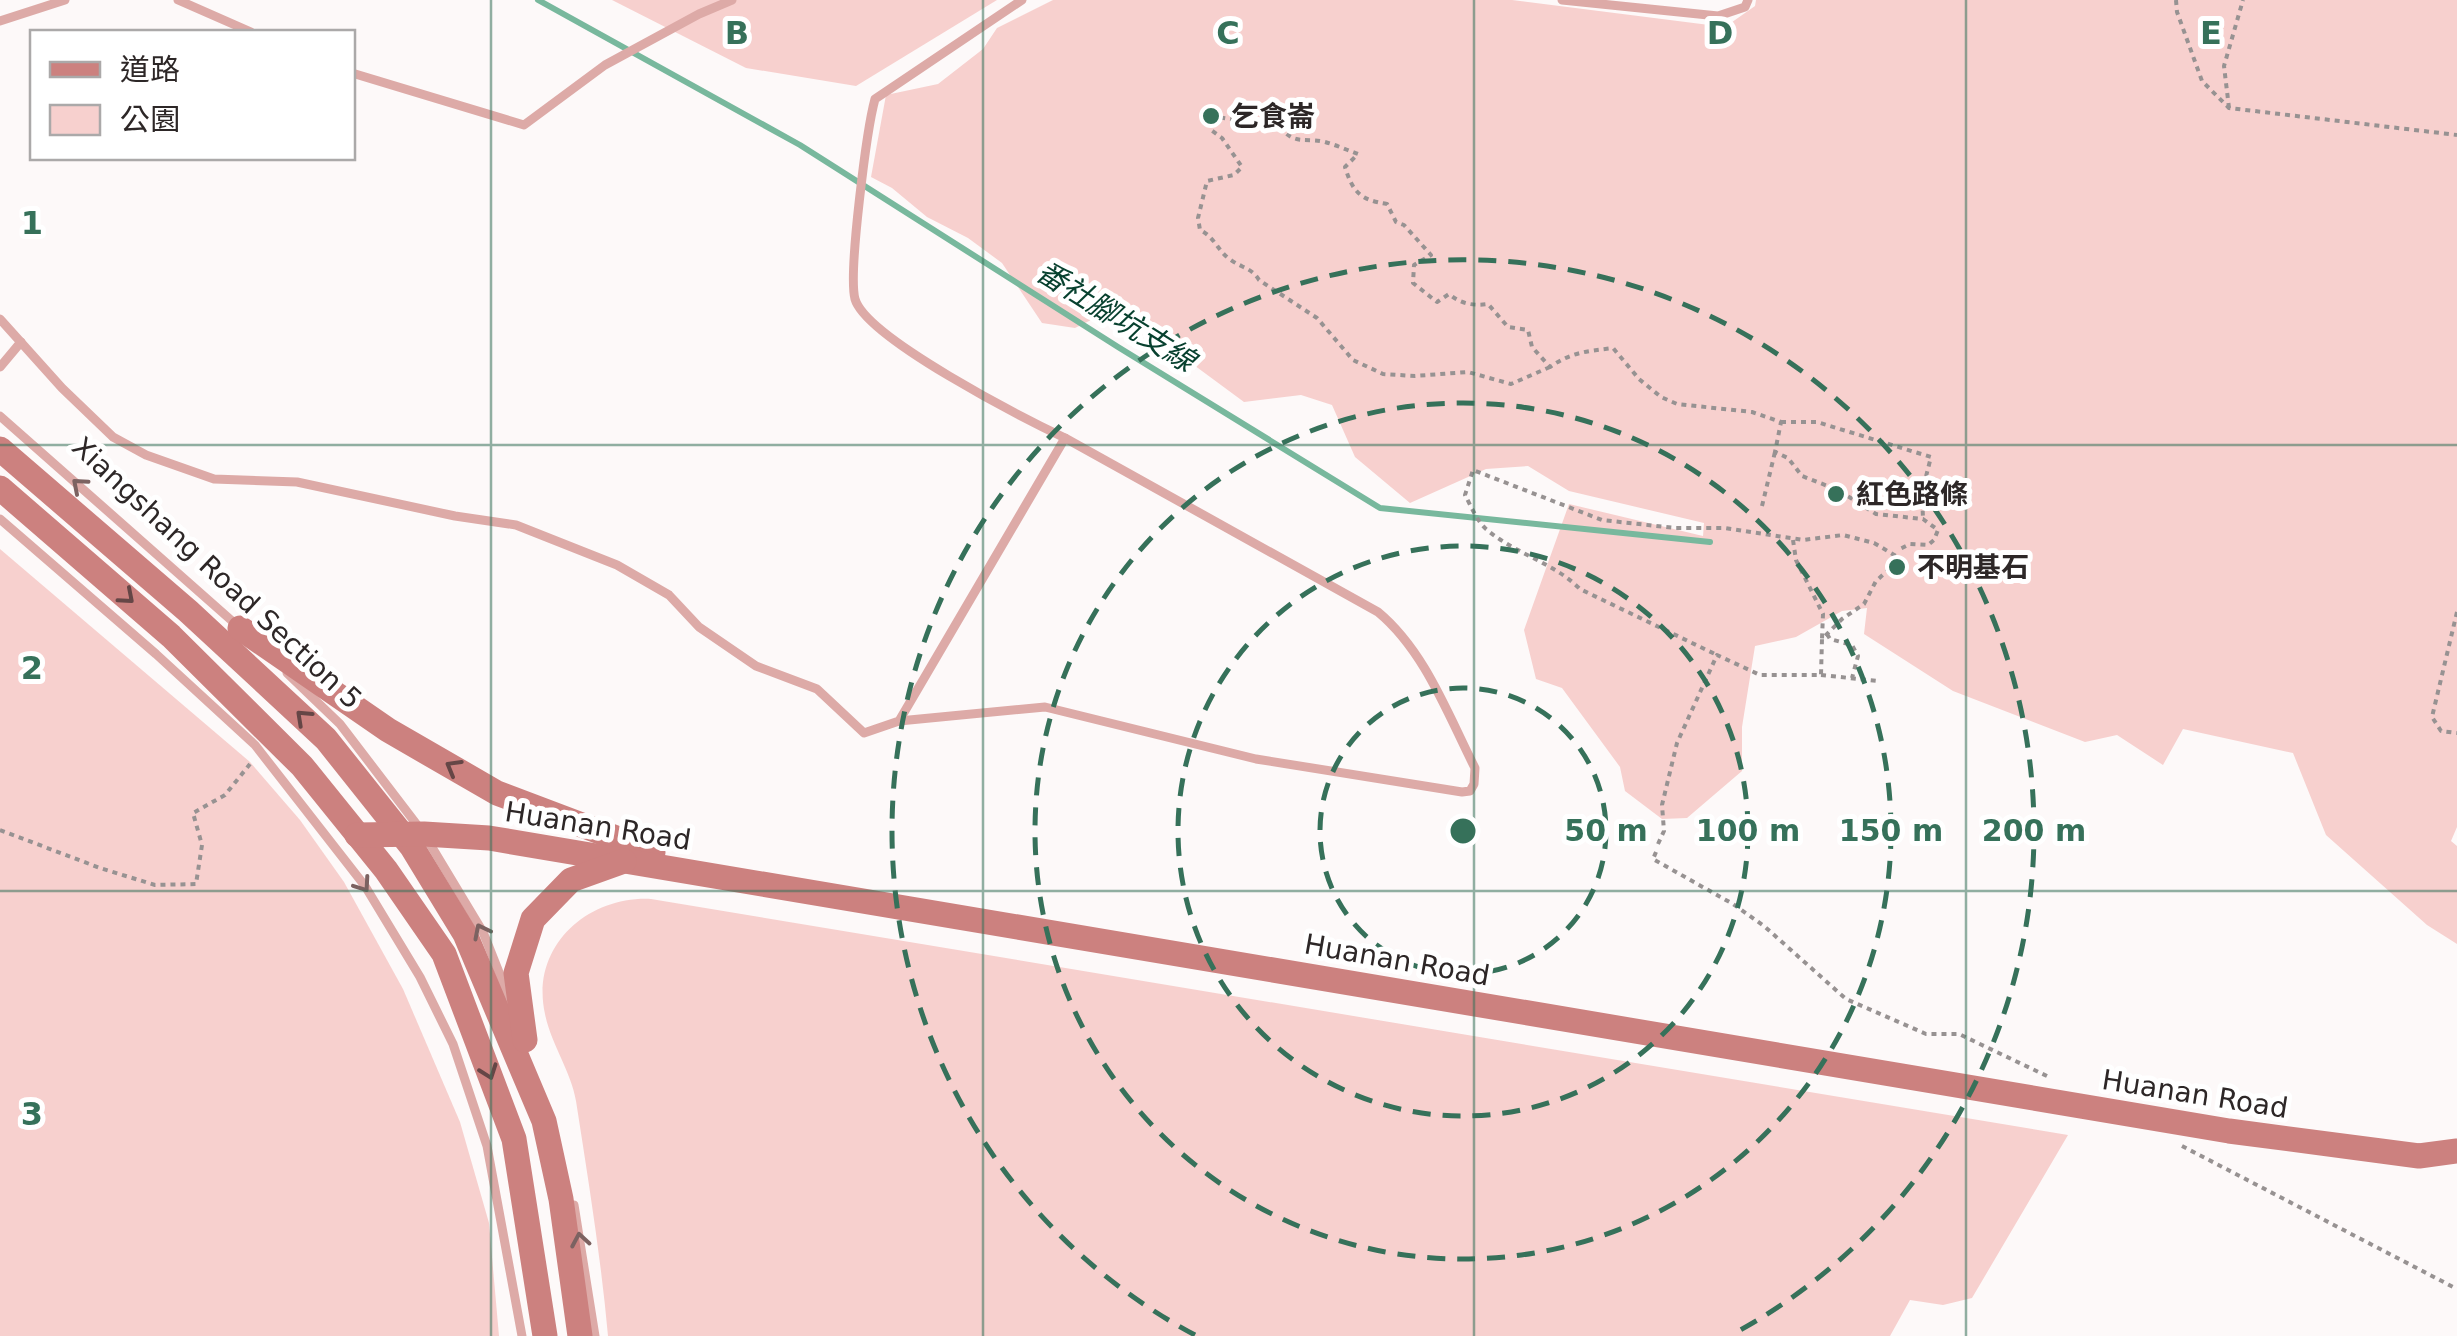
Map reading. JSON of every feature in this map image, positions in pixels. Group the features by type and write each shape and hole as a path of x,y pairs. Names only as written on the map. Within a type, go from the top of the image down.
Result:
{"street":[{"name":"Xiangshang Road Section 5","path":"0,449 188,611 326,738 413,834 465,934 544,1120 561,1199 580,1336"},
{"path":"0,488 171,636 302,766 386,870 444,954 514,1139 545,1336"},
{"path":"240,628 388,730 498,792 626,843 739,880"},
{"name":"Huanan Road","path":"358,835 489,838 2229,1131 2419,1156 2457,1151"},
{"path":"528,1049 516,973 534,919 571,880 627,860"}],"lane":[{"path":"0,21 65,0"},
{"path":"178,0 247,30"},
{"path":"355,74 524,126 605,64 732,0"},
{"path":"0,318 113,437 146,455 214,479 297,482 454,516 516,525 617,565 669,595 699,627 756,666 817,689 864,732 898,721 1046,707 1256,760 1470,791 1475,768 1428,676 1394,625 1065,438 984,399 873,324 855,300 855,262 875,99 1022,0"},
{"path":"1562,0 1718,16 1745,7 1748,0"},
{"path":"0,367 21,342"},
{"name":"Xiangshang Road Section 5","path":"0,416 240,628 340,724 484,932 528,1049"},
{"path":"898,721 1065,438"},
{"path":"0,520 255,745 365,886 420,977 453,1044 488,1146 522,1336"},
{"name":"Huanan Road","path":"325,835 358,835"},
{"path":"536,1073 554,1122 574,1201 595,1336"}],"path":[{"path":"2176,0 2202,81 2229,108 2457,135"},
{"path":"2229,108 2224,66 2243,0"},
{"path":"1550,366 1532,347 1528,330 1508,327 1488,304 1476,306 1449,294 1436,302 1414,284 1414,265 1431,254 1404,225 1396,222 1387,204 1364,200 1354,191 1345,167 1358,154 1324,141 1298,142 1280,127 1212,116 1211,130 1222,138 1242,167 1234,176 1207,181 1198,218 1200,230 1212,236 1228,258 1255,272 1259,280 1317,318 1354,360 1383,374 1468,372 1512,384 1550,366 1566,356 1614,348 1639,379 1677,404 1752,412 1781,422 1817,422 1931,457 1922,492 1923,520"},
{"path":"1762,506 1781,422"},
{"path":"1775,452 1788,458 1802,476 1838,490 1876,514 1923,520 1938,530 1934,540"},
{"path":"1824,636 1864,604 1876,580 1894,565 1896,556 1874,543 1843,535 1802,540 1725,528 1674,528 1602,520 1472,470 1465,496 1483,527 1562,571 1580,589 1760,675 1878,680"},
{"path":"1898,550 1910,544 1928,545 1945,530"},
{"path":"1793,538 1796,560 1823,614 1821,676"},
{"path":"2457,612 2432,717 2441,731 2457,733"},
{"path":"1824,636 1852,645 1858,656 1852,678"},
{"path":"1658,844 1664,831 1662,804 1677,742 1717,656"},
{"path":"0,830 155,885 196,884 202,845 193,814 225,795 250,764 271,766"},
{"path":"1656,852 1654,859 1764,926 1846,999 1926,1034 1959,1034 2054,1079"},
{"path":"1793,953 1800,948"},
{"path":"2168,1139 2457,1289"}],"green space":[{"path":"612,0 997,0 856,86 746,68"},
{"path":"1053,0 1512,0 1725,27 1755,6 1756,0 2457,0 2457,827 2451,841 2457,846 2457,944 2427,925 2326,835 2293,753 2183,729 2163,765 2117,735 2085,742 1953,691 1864,634 1867,608 1842,611 1796,637 1755,646 1742,727 1742,771 1687,818 1662,819 1625,791 1620,767 1562,688 1536,679 1524,630 1569,504 1703,536 1704,523 1569,491 1528,466 1486,469 1410,503 1355,457 1332,405 1301,395 1244,402 1183,357 1139,315 1113,309 1075,328 1042,323 1002,263 871,177 886,95 938,84 983,49 997,28"},
{"path":"0,549 250,762 300,820 344,882 403,989 460,1122 489,1223 499,1336 0,1336"},
{"path":"651,899 2068,1135 1972,1298 1943,1305 1910,1300 1890,1336 608,1336 576,1101 548,1025 543,990 546,967 568,930 605,906"}],"waterway":[{"name":"番社腳坑支線","path":"538,0 800,145 1380,508 1710,542"}],"place":[{"name":"乞食崙","path":"1211,116"},
{"name":"紅色路條","path":"1836,494"},
{"name":"不明基石","path":"1897,567"}]}
